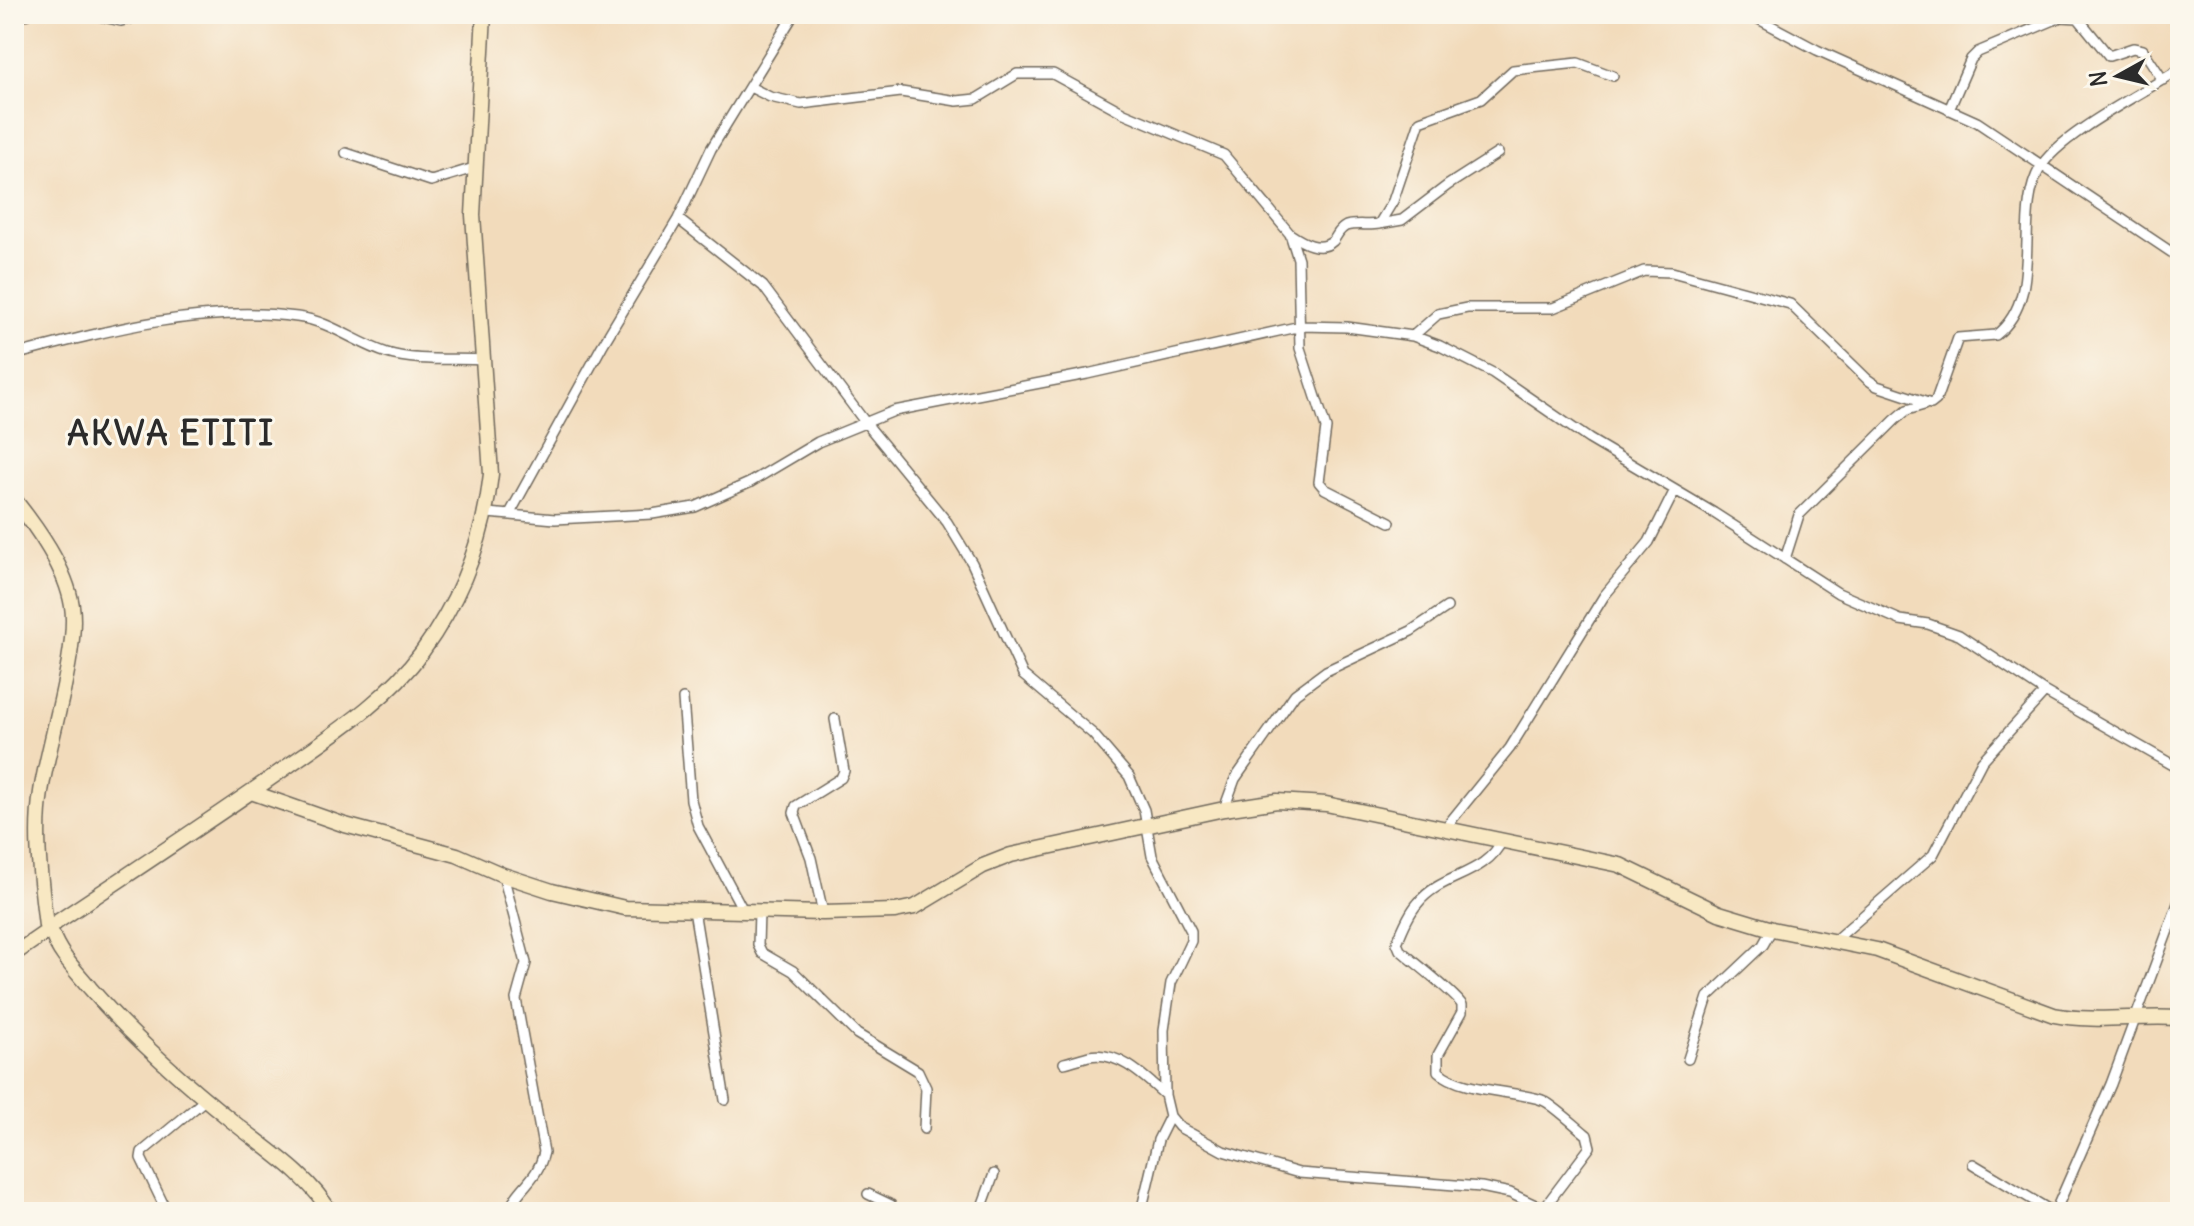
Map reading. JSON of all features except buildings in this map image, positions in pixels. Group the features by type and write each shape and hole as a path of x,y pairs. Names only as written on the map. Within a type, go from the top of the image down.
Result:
{"main road":[{"path":"14,954 251,792 373,703 421,654 458,594 487,513 491,432 473,215 484,14"},
{"path":"14,499 54,561 73,609 66,668 38,821 49,929 78,973 115,1017 327,1206 345,1212"},
{"path":"251,792 345,825 457,855 503,875 552,891 625,908 823,913 915,907 983,866 1011,855 1224,809 1300,801 1446,827 1620,865 1719,913 1929,967 2054,1015 2073,1019 2135,1015 2180,1018"}],"street":[{"path":"14,18 28,14"},
{"path":"90,14 121,21 150,14"},
{"path":"509,515 678,219 711,149 794,14"},
{"path":"1749,14 2009,141 2041,166 2180,258"},
{"path":"1949,110 1971,59 1978,52 2061,17 2078,18 2109,56 2133,48 2143,50 2163,80"},
{"path":"1379,224 1386,217 1398,187 1415,129 1430,115 1481,99 1513,70 1578,63 1613,76"},
{"path":"1785,559 1799,515 1895,420 1907,410 1936,400 1958,338 1996,335 2016,308 2027,267 2028,200 2041,166 2061,145 2180,69"},
{"path":"750,87 770,97 801,104 901,92 957,101 976,99 1017,74 1053,74 1124,113 1224,155 1290,234 1307,245 1331,243 1340,230 1350,225 1402,220 1498,153"},
{"path":"346,153 431,181 474,168"},
{"path":"678,219 763,286 963,548 1023,675 1093,734 1129,776 1139,795 1152,856 1191,931 1191,941 1171,983 1164,1030 1165,1095 1170,1116 1179,1127 1223,1151 1299,1173 1481,1187 1510,1193 1547,1210 1590,1147 1587,1135 1566,1122 1546,1101 1475,1085 1444,1076 1438,1071 1438,1055 1462,1012 1462,1005 1452,992 1437,983 1400,950 1397,943 1419,902 1450,881 1483,865 1496,853 1503,839"},
{"path":"1290,234 1298,259 1300,348 1305,374 1326,428 1319,482 1325,489 1390,522"},
{"path":"1413,336 1438,314 1467,308 1553,308 1644,271 1672,272 1790,304 1867,379 1924,405"},
{"path":"14,355 93,334 206,315 250,313 319,321 392,354 485,360"},
{"path":"487,513 555,519 652,514 695,507 749,483 818,442 894,411 1087,374 1301,326 1347,327 1413,336 1493,373 1589,439 1838,593 1900,620 1928,624 1959,635 2045,692 2180,769"},
{"path":"1446,827 1510,748 1604,596 1644,550 1675,490"},
{"path":"1224,809 1235,779 1295,694 1326,671 1399,638 1447,607"},
{"path":"1834,941 1933,855 1982,761 2045,692"},
{"path":"683,699 691,800 698,826 744,912"},
{"path":"823,913 811,858 794,813 796,806 841,778 844,771 835,719"},
{"path":"503,875 526,963 516,999 544,1152 538,1175 512,1202 509,1212"},
{"path":"1973,1164 2054,1212 2111,1084 2180,898"},
{"path":"694,910 725,1100"},
{"path":"759,912 758,945 762,953 793,971 857,1034 918,1071 926,1088 924,1129"},
{"path":"1688,1059 1708,997 1763,945 1772,929"},
{"path":"1064,1063 1089,1056 1108,1056 1122,1061 1165,1095"},
{"path":"167,1212 141,1158 142,1152 206,1099"},
{"path":"1141,1212 1158,1140 1170,1116"},
{"path":"980,1212 994,1174"},
{"path":"868,1194 891,1205 895,1212"}],"district":[{"name":"AKWA ETITI","path":"171,433"}]}
